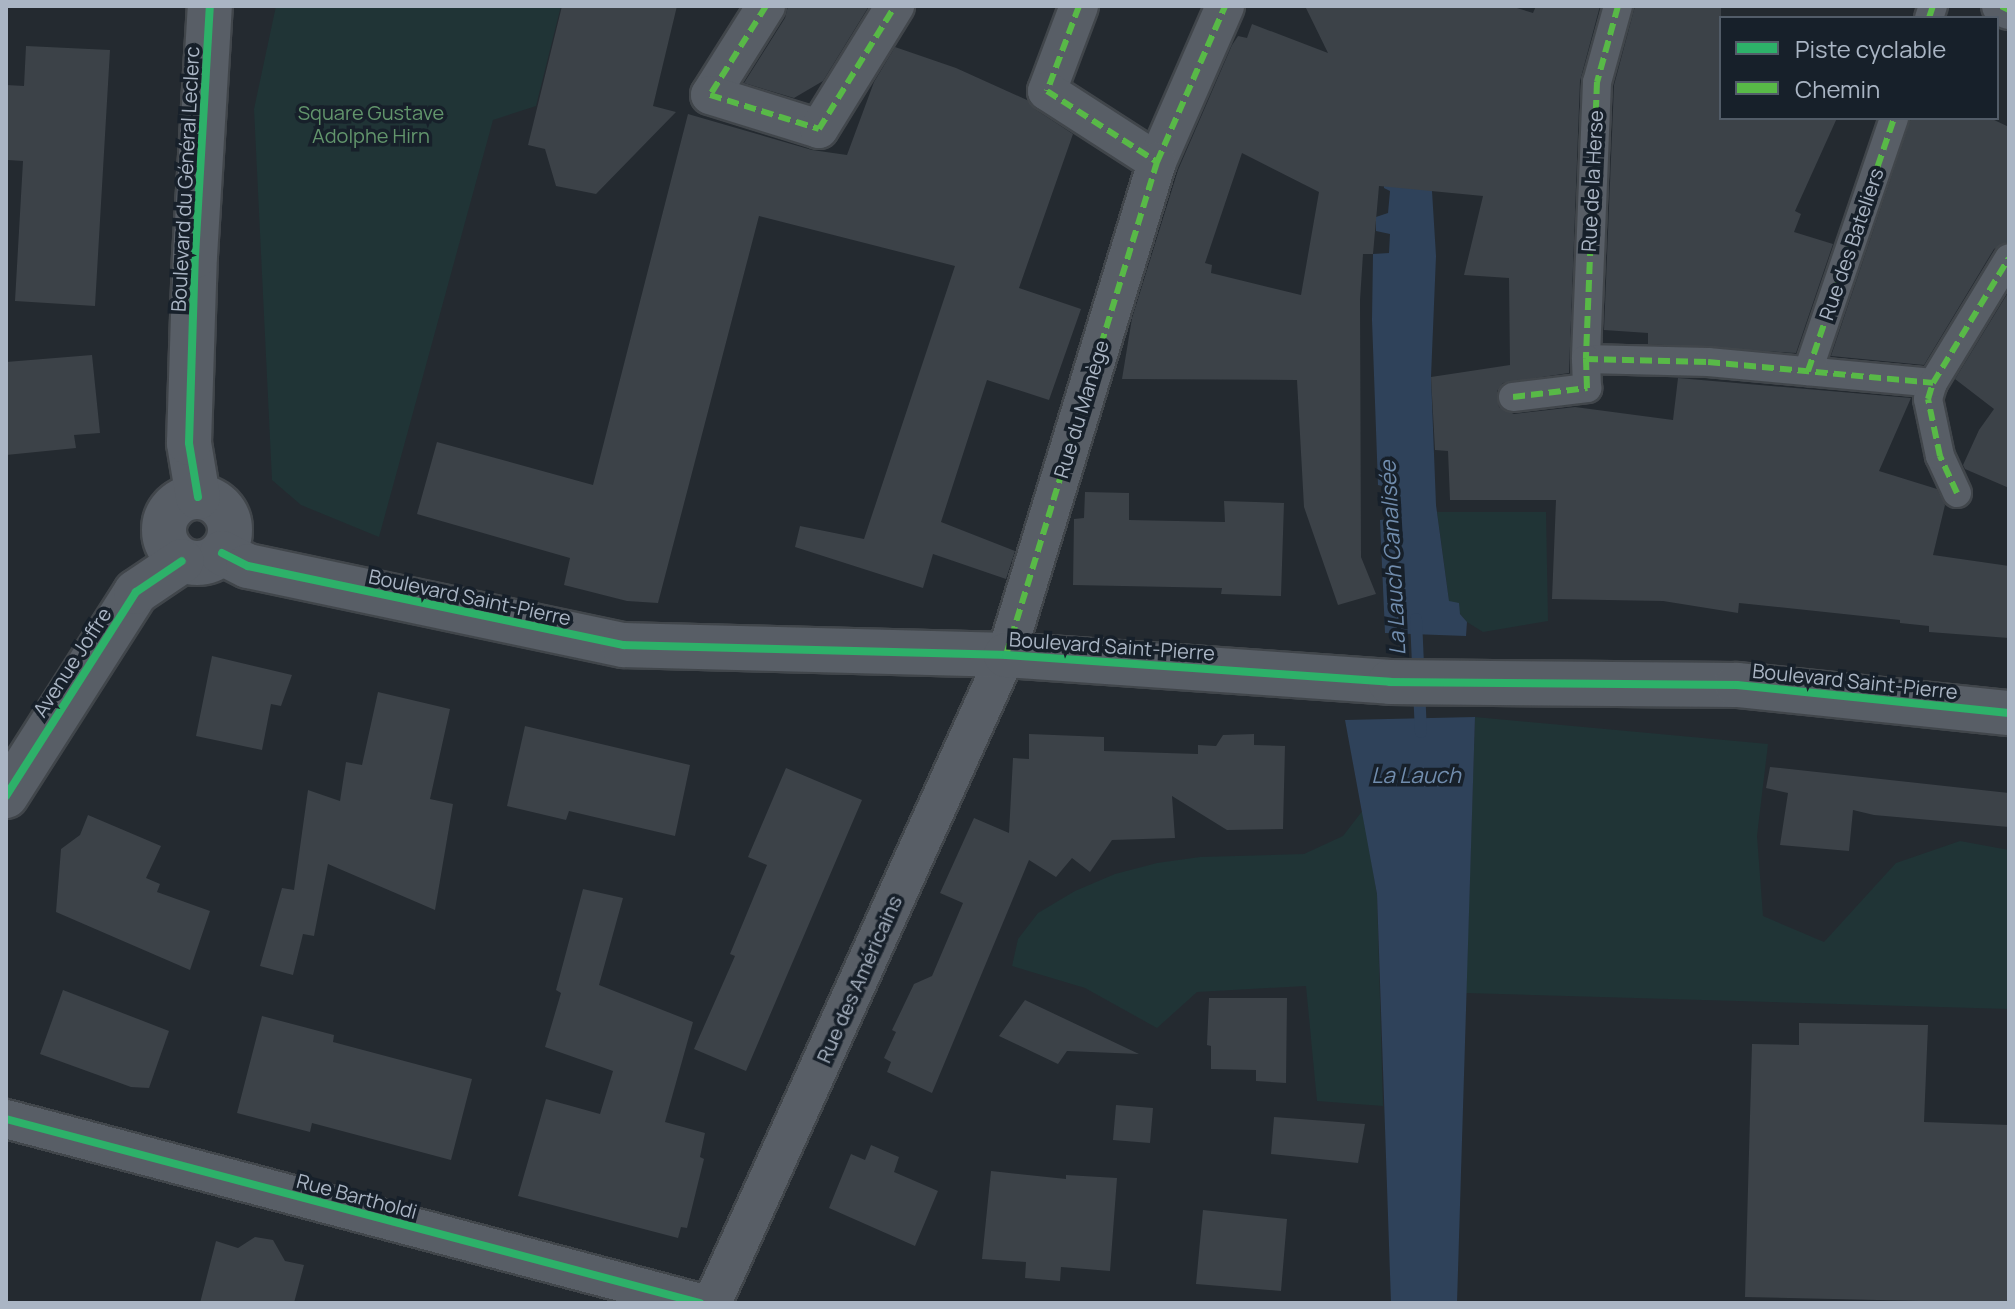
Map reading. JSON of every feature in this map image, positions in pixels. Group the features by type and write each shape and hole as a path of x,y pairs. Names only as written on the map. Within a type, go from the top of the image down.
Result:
{"street":[{"name":"Boulevard du Général Leclerc","path":"202,557 167,545 164,523 177,503 198,497 189,443 195,256 210,6"},
{"path":"766,6 710,95 819,129 895,6"},
{"path":"1079,6 1047,91 1157,162"},
{"name":"Rue du Manège","path":"1006,655 1157,162 1225,6"},
{"name":"Rue de la Herse","path":"1513,397 1587,388 1597,82 1618,6"},
{"path":"2001,6 2009,10"},
{"name":"Rue des Bateliers","path":"1808,371 1893,120"},
{"path":"1957,493 1931,422 1928,399 1933,383 2009,258"},
{"path":"1586,359 1708,362 1933,383"},
{"name":"Boulevard Saint-Pierre","path":"202,557 624,645 1006,655 1390,682 1737,685 2009,713"},
{"name":"Avenue Joffre","path":"6,796 136,592 202,557"},
{"name":"Rue des Américains","path":"712,1303 1006,655"},
{"name":"Rue Bartholdi","path":"6,1119 700,1303"}],"green space":[{"name":"Square Gustave Adolphe Hirn","path":"276,6 561,6 536,106 493,120 379,537 301,505 272,480 254,109"},
{"path":"1437,512 1546,512 1548,621 1483,632 1467,622 1449,601"},
{"path":"1475,717 1768,744 1757,836 1763,916 1824,942 1896,863 1960,841 2009,850 2009,1009 1466,993"},
{"path":"1363,810 1377,894 1383,1106 1317,1101 1306,986 1197,992 1157,1028 1085,988 1012,966 1018,939 1038,913 1075,891 1115,874 1157,863 1200,857 1304,854 1343,836"}],"water":[{"path":"1384,129 1432,191 1436,256 1431,377 1436,505 1449,601 1459,603 1460,614 1467,622 1466,636 1385,633 1380,520 1389,519 1386,487 1378,485 1372,320 1373,254 1389,253 1390,234 1376,231 1376,217 1388,213 1390,191 1384,188"},
{"name":"La Lauch","path":"1475,717 1457,1303 1391,1303 1377,894 1345,720"}],"building":[{"path":"562,6 677,6 653,106 676,112 596,194 556,186 545,149 528,145"},
{"path":"788,6 869,6 823,81 794,98 744,83 785,18"},
{"path":"1305,6 1510,6 1533,13 1536,6 1600,6 1580,81 1569,373 1503,383 1497,391 1499,407 1514,414 1575,407 1673,420 1678,378 1911,398 1879,471 1937,489 1945,505 1933,555 2009,566 2009,638 1929,632 1929,626 1900,623 1900,620 1739,603 1738,613 1663,601 1552,599 1556,500 1450,500 1448,451 1435,450 1431,377 1510,365 1509,278 1464,275 1483,196 1379,186 1373,254 1363,254 1360,300 1361,557 1376,594 1338,605 1304,507 1297,380 1122,379 1132,318 1178,170 1232,45 1238,36 1247,38 1252,24 1328,53","holes":["1242,153 1319,192 1301,295 1211,273 1212,265 1205,263"]},
{"path":"1635,6 1721,6 1719,120 1836,120 1795,211 1801,214 1794,232 1833,244 1796,353 1648,344 1648,333 1604,330 1614,85"},
{"path":"26,46 110,50 95,306 15,301 23,161 8,160 6,85 24,86"},
{"path":"895,47 956,68 1027,100 1035,109 1073,134 1019,288 1081,309 1049,400 987,380 941,522 1015,551 1006,579 933,554 923,588 795,547 800,526 864,539 955,266 759,216 658,603 627,601 564,585 570,558 417,514 437,442 593,485 688,114 812,150 847,155 874,82"},
{"path":"1910,120 1994,120 2009,127 2009,241 1994,249 1924,365 1831,356"},
{"path":"2009,291 2009,488 1965,469 1963,465 1979,430 1994,409 1955,379"},
{"path":"92,355 100,433 74,435 76,448 6,455 6,362"},
{"path":"1085,492 1129,493 1129,520 1225,522 1224,501 1284,503 1281,596 1221,594 1222,588 1073,585 1074,519 1084,518"},
{"path":"212,656 292,675 281,706 271,704 262,750 196,736"},
{"path":"378,692 450,709 430,799 453,804 435,910 328,864 314,936 303,934 293,975 260,966 282,888 294,890 308,790 340,801 346,762 362,765"},
{"path":"525,726 690,765 675,836 569,811 566,820 507,806"},
{"path":"1029,734 1104,737 1104,751 1198,754 1198,745 1216,746 1223,735 1254,734 1254,745 1285,746 1283,829 1227,830 1172,796 1175,838 1112,840 1090,872 1072,858 1056,877 1029,860 932,1093 887,1072 891,1062 884,1058 896,1032 892,1030 914,984 932,976 963,903 940,893 974,818 1009,833 1013,758 1029,759"},
{"path":"1770,767 2009,793 2009,827 1874,815 1853,810 1849,851 1780,845 1788,793 1766,788"},
{"path":"786,768 862,800 746,1071 694,1049 735,956 730,954 767,865 748,857"},
{"path":"88,815 161,846 146,878 160,884 157,892 210,911 190,970 56,912 61,849 80,835"},
{"path":"583,889 623,898 599,985 693,1022 665,1122 705,1133 700,1157 704,1159 687,1228 681,1227 678,1238 518,1196 546,1099 600,1114 613,1071 545,1047 561,993 556,990"},
{"path":"63,990 169,1031 149,1088 131,1087 40,1054"},
{"path":"1209,998 1287,998 1286,1083 1256,1081 1256,1070 1211,1069 1211,1046 1207,1045"},
{"path":"1025,1000 1139,1054 1067,1051 1058,1064 999,1036"},
{"path":"262,1016 334,1035 333,1042 472,1079 451,1160 312,1123 310,1132 237,1113"},
{"path":"1799,1023 1928,1025 1924,1122 2009,1125 2009,1303 1745,1297 1752,1044 1799,1045"},
{"path":"1116,1105 1153,1108 1150,1143 1113,1140"},
{"path":"1274,1117 1365,1124 1358,1163 1271,1154"},
{"path":"871,1145 899,1157 894,1172 938,1191 915,1246 829,1208 851,1154 865,1160"},
{"path":"991,1171 1066,1179 1066,1175 1117,1178 1110,1271 1061,1267 1060,1281 1025,1278 1026,1262 982,1259"},
{"path":"1203,1210 1287,1219 1281,1291 1196,1284"},
{"path":"255,1237 273,1240 285,1261 304,1265 294,1303 200,1303 216,1241 238,1248"}],"waterway":[{"name":"La Lauch Canalisée","path":"1416,619 1421,732"}],"marked path":[{"path":"766,6 710,95 819,129 895,6"},
{"path":"1079,6 1047,91 1157,162 1225,6"},
{"path":"1618,6 1597,82 1586,359 1708,362 1933,383"},
{"path":"1930,16 1933,6"},
{"path":"2001,6 2009,10"},
{"path":"1808,371 1893,120"},
{"path":"1006,655 1157,162"},
{"path":"1957,493 1940,456 1928,399 1933,383 2009,258"},
{"path":"1513,397 1587,388 1586,359"}],"cycle path":[{"path":"198,497 189,443 195,256 210,6"},
{"path":"222,553 248,566 624,645 1006,655 1390,682 1737,685 2009,713"},
{"path":"6,796 136,592 182,561"},
{"path":"6,1119 700,1303"}]}
